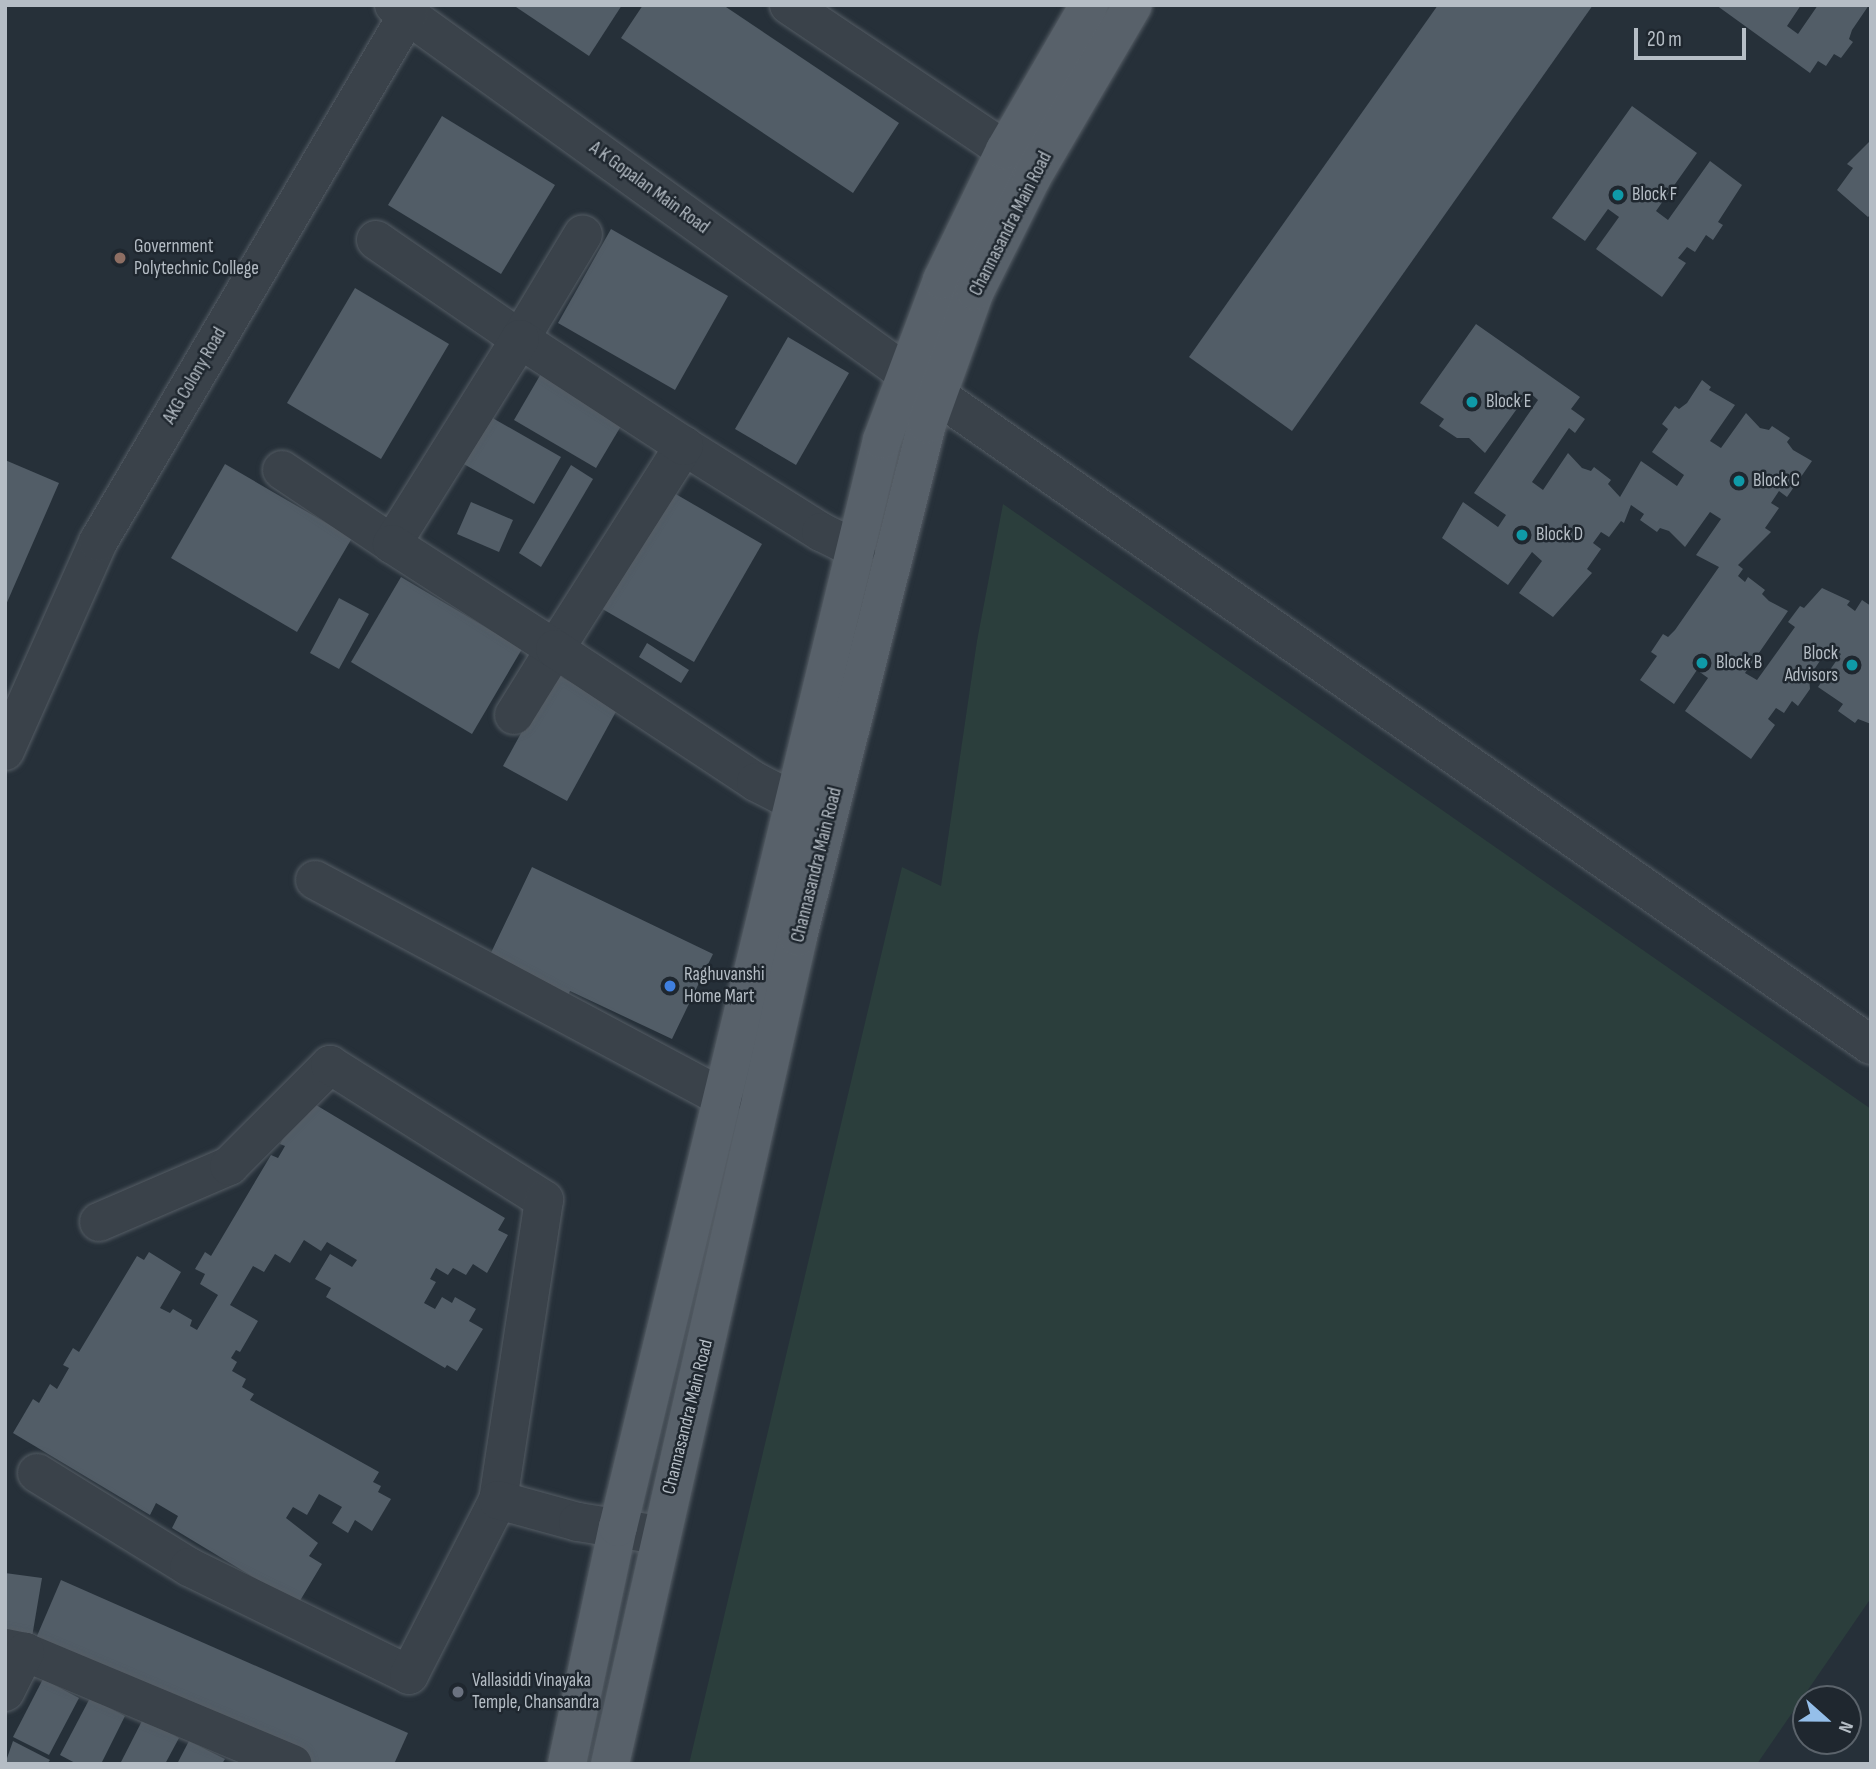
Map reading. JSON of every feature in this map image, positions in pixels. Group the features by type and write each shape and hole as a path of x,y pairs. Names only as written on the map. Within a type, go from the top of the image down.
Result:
{"main road":[{"name":"Channasandra Main Road","path":"567,1764 618,1527 882,440 904,372 1005,150 1089,5"},
{"name":"Channasandra Main Road","path":"610,1764 659,1535 895,544 927,424 975,291 1032,177 1133,5"}],"street":[{"path":"789,5 1005,150"},
{"name":"A K Gopalan Main Road","path":"401,10 904,372 940,394 1871,1045"},
{"name":"AKG Colony Road","path":"5,751 14,704 99,542 401,10"},
{"path":"392,544 583,234"},
{"path":"376,240 684,446 821,532 856,549"},
{"path":"514,715 684,446"},
{"path":"282,470 392,544 793,801"},
{"path":"315,880 723,1098"},
{"path":"37,1473 189,1567 409,1675 498,1500 544,1200 330,1065 229,1166 99,1222"},
{"path":"498,1500 578,1522 659,1535"},
{"path":"5,1692 15,1650 293,1764"}],"green space":[{"path":"1003,504 1871,1109 1871,1598 1811,1685 1792,1685 1792,1713 1757,1764 689,1764 902,867 941,886 977,641"}],"building":[{"path":"513,5 622,5 589,56"},
{"path":"643,5 723,5 899,123 853,193 621,38"},
{"path":"1438,5 1593,5 1292,431 1189,357"},
{"path":"1716,5 1801,5 1787,26 1798,34 1818,5 1869,5 1852,30 1849,39 1853,42 1841,58 1834,54 1826,66 1818,61 1810,73"},
{"name":"Block F","path":"1632,106 1697,153 1656,211 1668,220 1710,161 1742,185 1718,222 1723,225 1713,240 1706,235 1695,252 1687,247 1678,258 1686,263 1662,297 1596,249 1619,217 1608,209 1585,241 1552,218"},
{"path":"442,116 555,185 501,274 388,205"},
{"path":"1869,142 1871,214 1868,217 1837,190 1853,168 1847,164"},
{"path":"611,229 728,296 675,390 558,323"},
{"path":"355,288 449,344 381,459 287,403"},
{"path":"1476,324 1580,397 1571,409 1585,419 1575,433 1569,428 1532,482 1543,490 1568,453 1582,468 1591,471 1594,467 1611,480 1608,484 1620,497 1641,461 1677,486 1684,475 1652,452 1668,429 1662,424 1675,406 1679,409 1687,403 1702,380 1711,387 1709,390 1735,405 1710,441 1721,448 1746,413 1760,428 1769,430 1772,426 1790,438 1787,442 1793,450 1812,461 1787,497 1779,491 1771,503 1779,508 1765,528 1771,532 1738,565 1743,569 1738,576 1745,582 1748,577 1765,590 1762,594 1769,601 1788,611 1745,673 1757,680 1795,627 1788,622 1800,606 1804,608 1822,588 1850,601 1847,605 1855,611 1862,600 1871,606 1871,724 1858,719 1855,723 1838,711 1843,704 1818,687 1841,654 1830,646 1809,677 1810,689 1798,706 1792,701 1784,713 1776,708 1768,719 1775,725 1751,759 1685,711 1708,678 1697,670 1674,704 1640,680 1657,656 1651,652 1663,634 1668,637 1675,630 1719,567 1696,555 1721,519 1710,512 1685,547 1669,531 1660,528 1657,532 1640,520 1644,514 1631,505 1624,523 1621,521 1609,537 1601,532 1593,543 1601,549 1587,569 1592,573 1553,617 1519,593 1542,561 1532,552 1508,585 1442,538 1463,502 1498,527 1506,515 1474,493 1538,400 1529,392 1485,453 1469,438 1457,438 1439,426 1444,419 1420,403"},
{"path":"788,337 849,373 796,465 735,429"},
{"path":"542,372 624,421 596,468 514,420"},
{"path":"482,412 561,457 534,504 455,459"},
{"path":"5,460 59,483 5,607"},
{"path":"225,464 352,538 297,632 171,558"},
{"path":"571,465 593,479 541,567 519,553"},
{"path":"667,489 762,544 694,662 599,607"},
{"path":"471,502 513,520 499,552 457,534"},
{"path":"401,577 522,649 472,734 351,662"},
{"path":"339,598 369,614 339,669 310,653"},
{"path":"647,643 689,670 681,683 639,657"},
{"path":"554,673 618,708 567,801 503,766"},
{"path":"532,867 713,954 672,1039 570,991 567,997 488,959"},
{"path":"306,1099 505,1218 498,1230 508,1235 487,1273 473,1264 466,1275 453,1268 448,1275 436,1268 430,1279 436,1282 424,1303 435,1309 442,1297 452,1303 455,1297 476,1309 469,1321 483,1329 457,1371 447,1365 445,1368 326,1297 331,1288 315,1279 330,1254 352,1267 357,1260 327,1242 321,1251 304,1240 290,1263 275,1254 264,1272 253,1266 230,1305 258,1321 240,1352 236,1350 231,1358 237,1362 232,1371 246,1379 242,1387 254,1394 250,1400 379,1472 373,1482 381,1486 378,1492 391,1499 372,1531 355,1520 348,1533 332,1523 342,1507 319,1494 307,1515 293,1507 286,1518 318,1543 309,1556 322,1564 298,1604 172,1528 178,1516 156,1503 150,1515 13,1433 33,1399 39,1403 50,1384 57,1389 69,1368 63,1365 73,1348 79,1352 137,1256 144,1260 149,1252 181,1272 160,1308 170,1313 173,1309 192,1320 190,1326 197,1330 218,1295 200,1284 205,1274 195,1269 205,1252 211,1256 271,1155 278,1158 285,1146 280,1144"},
{"path":"5,1573 42,1578 32,1637 5,1633"},
{"path":"61,1580 408,1733 394,1764 310,1764 34,1643"},
{"path":"43,1679 79,1698 49,1755 13,1737"},
{"path":"90,1698 125,1716 101,1764 77,1764 60,1755"},
{"path":"143,1719 179,1738 165,1764 120,1764"},
{"path":"13,1741 50,1760 47,1764 5,1764"},
{"path":"189,1741 225,1759 222,1764 177,1764"}],"place":[{"name":"Block F","path":"1618,195"},
{"name":"Government Polytechnic College","path":"120,258"},
{"name":"Block E","path":"1472,402"},
{"name":"Block C","path":"1739,481"},
{"name":"Block D","path":"1522,535"},
{"name":"Block B","path":"1702,663"},
{"name":"Block Advisors","path":"1852,665"},
{"name":"Raghuvanshi Home Mart","path":"670,986"},
{"name":"Vallasiddi Vinayaka Temple, Chansandra","path":"458,1692"}]}
